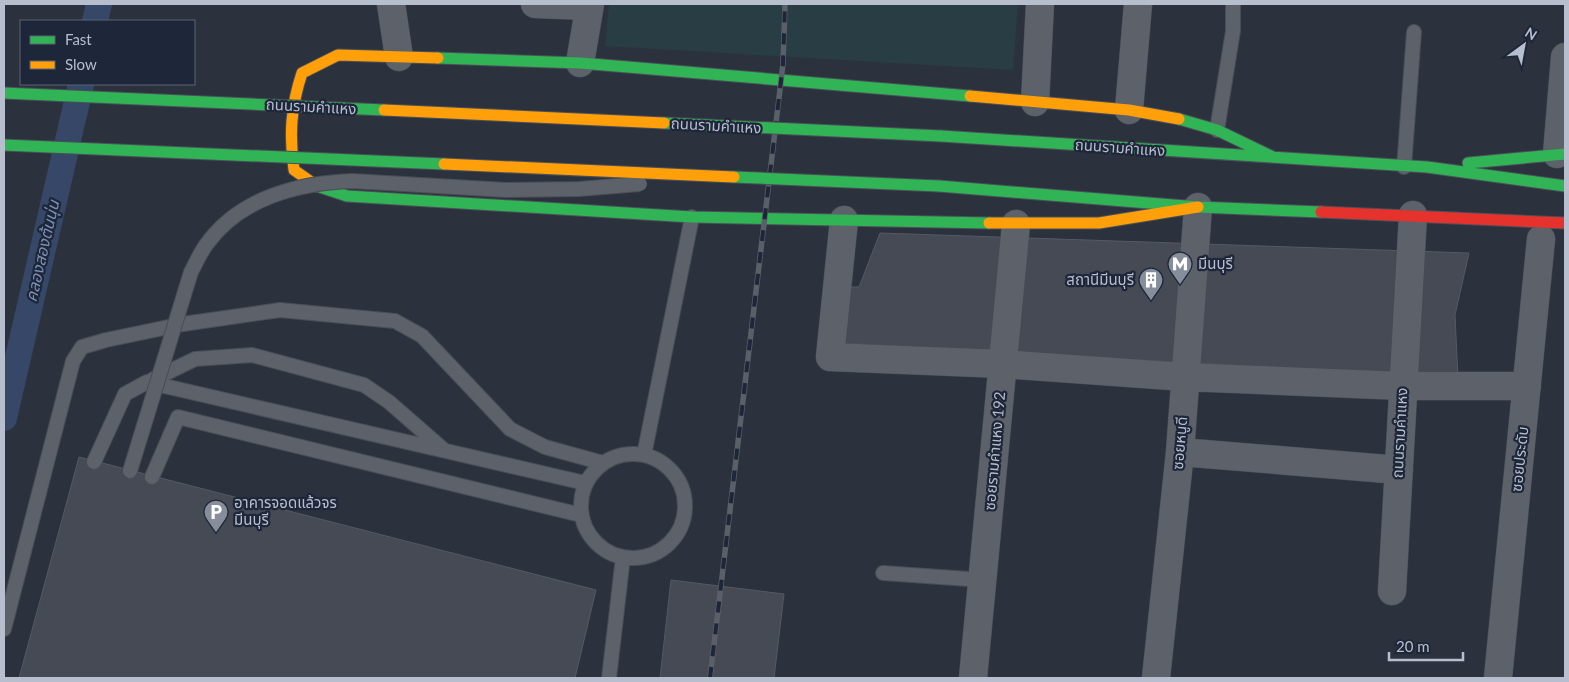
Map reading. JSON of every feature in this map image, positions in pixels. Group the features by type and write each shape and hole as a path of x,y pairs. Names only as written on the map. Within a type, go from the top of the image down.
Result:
{"main road":[{"path":"1198,207 1099,223 1016,224 692,217 347,196 317,186 294,170 290,140 291,107 302,73 338,55 580,63 1129,110 1174,118 1217,130 1273,157"},
{"name":"ถนนรามคำแหง","path":"4,93 941,136 1404,167 1427,167 1561,154"},
{"path":"4,145 939,186 1198,207 1565,223"},
{"name":"ถนนรามคำแหง","path":"1427,167 1565,186"},
{"path":"1413,215 1505,232"}],"street":[{"path":"391,4 399,57"},
{"path":"535,4 589,5 580,63"},
{"path":"1035,102 1040,4"},
{"path":"1129,110 1138,4"},
{"path":"1561,154 1565,57"},
{"name":"ซอยหนูดี","path":"1156,678 1180,452 1198,207"},
{"name":"ถนนรามคำแหง","path":"1392,591 1413,215"},
{"path":"844,220 830,357 1003,364 1185,377 1403,386 1527,386"},
{"name":"ซอยรามคำแหง 192","path":"973,678 1016,224"},
{"name":"ซอยประดับ","path":"1498,678 1541,239"},
{"path":"1180,452 1399,470"}],"lane":[{"path":"1217,130 1233,31 1233,4"},
{"path":"1404,167 1414,32"},
{"path":"130,471 191,272 206,245 221,228 242,210 270,196 301,186 325,182 542,190 617,186 725,176"},
{"path":"644,455 692,217"},
{"path":"4,629 73,361 82,348 106,340 183,324 280,310 395,321 422,336 510,429 545,447 603,463"},
{"path":"94,462 125,394 195,359 252,355 364,385 389,402 445,451"},
{"path":"147,382 585,483"},
{"path":"152,477 178,417 581,515"},
{"path":"630,453 644,455 665,464 677,477 684,494 686,511 682,527 673,541 660,552 644,558 623,557 611,554 597,544 586,531 581,515 580,498 585,483 597,467 603,463 613,457 630,453"},
{"path":"609,678 623,557"},
{"path":"883,573 983,580"}],"shaded area":[{"path":"609,4 1018,4 1013,70 605,46"}],"building":[{"name":"สถานีมีนบุรี","path":"880,233 1469,253 1455,315 1458,378 842,343 846,287 859,287"},
{"name":"อาคารจอดแล้วจร มีนบุรี","path":"79,457 596,590 575,678 19,678"},
{"path":"671,580 784,594 774,678 660,678"}],"waterway":[{"name":"คลองสองต้นนุ่น","path":"95,20 99,4"},
{"name":"คลองสองต้นนุ่น","path":"4,418 81,85"}],"railway":[{"path":"710,678 783,64 785,4"}],"traffic: fast":[{"path":"438,58 580,63 970,96"},
{"path":"4,93 384,110"},
{"path":"1179,119 1217,130 1273,157"},
{"path":"664,123 941,136"},
{"path":"941,136 1427,167 1565,186"},
{"path":"4,145 444,164"},
{"path":"1468,163 1565,154"},
{"path":"734,177 939,186"},
{"path":"317,186 347,196 692,217 989,223"},
{"path":"939,186 1198,207 1321,212"}],"traffic: slow":[{"path":"317,186 294,170 292,121 295,97 302,73 338,55 438,58"},
{"path":"970,96 1129,110 1179,119"},
{"path":"384,110 664,123"},
{"path":"444,164 734,177"},
{"path":"989,223 1099,223 1198,207"}],"traffic: jam":[{"path":"1321,212 1565,223"}],"place":[{"name":"มีนบุรี","path":"1180,285"},
{"name":"สถานีมีนบุรี","path":"1151,301"},
{"name":"อาคารจอดแล้วจร มีนบุรี","path":"216,533"}]}
